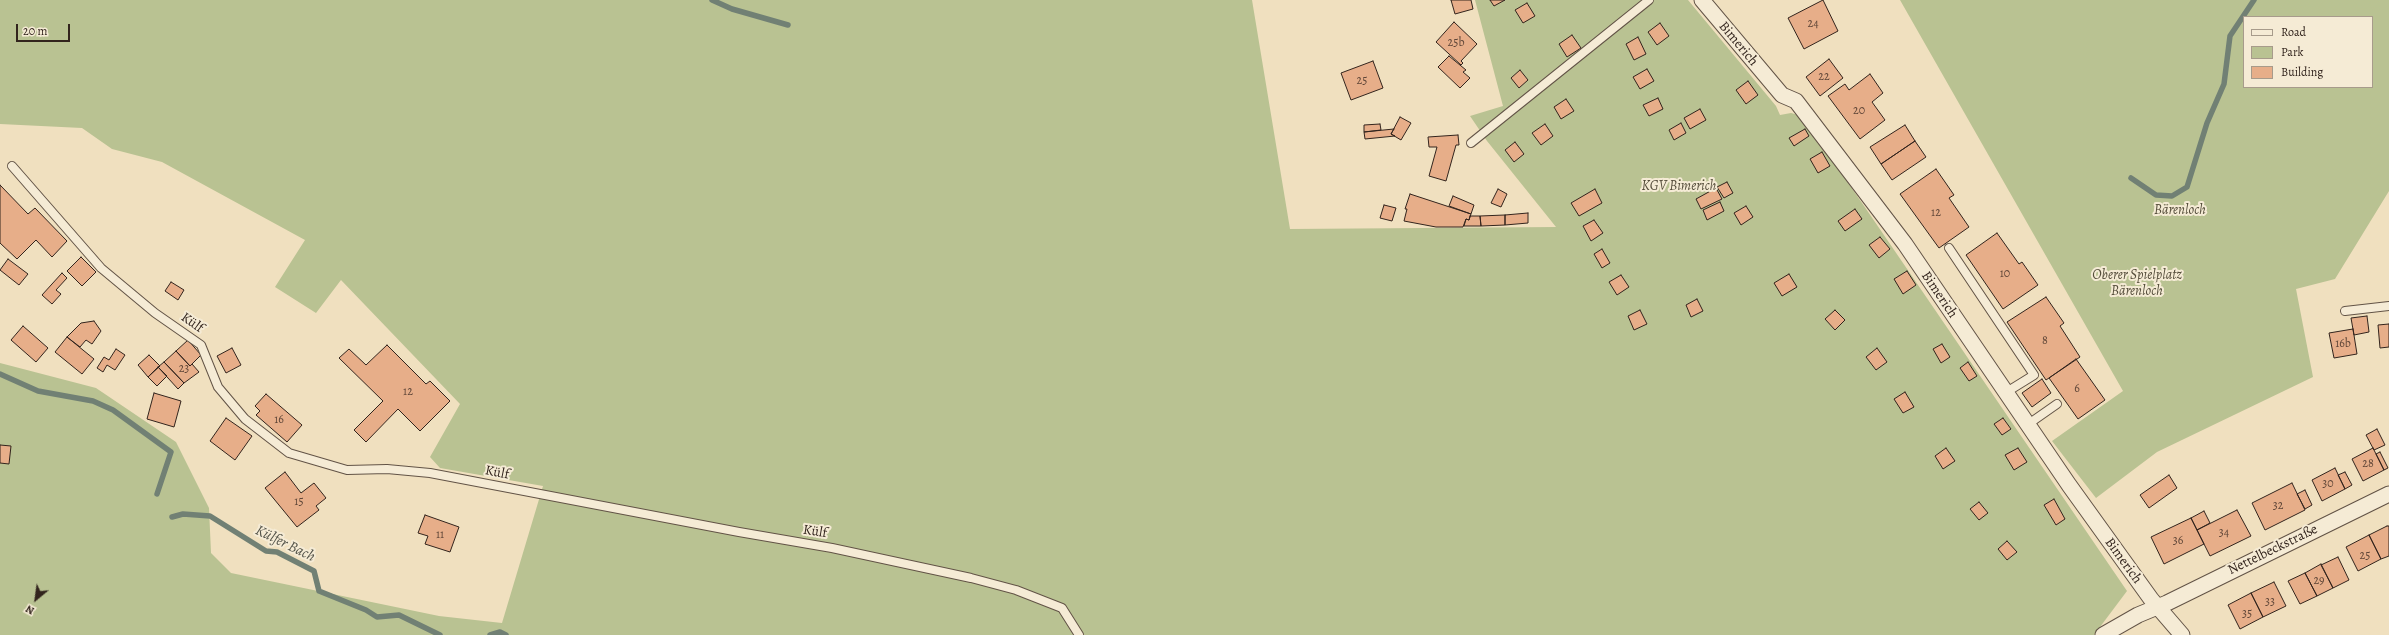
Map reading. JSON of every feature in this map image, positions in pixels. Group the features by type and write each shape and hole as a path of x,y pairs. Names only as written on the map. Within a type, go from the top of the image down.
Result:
{"street":[{"name":"Bimerich","path":"1702,0 1782,95 1796,101 1801,107 1905,244 2027,425 2157,607 2182,635"},
{"name":"Nettelbeckstraße","path":"2103,635 2138,615 2388,495"}],"lane":[{"path":"1471,143 1648,0"},
{"name":"Külf","path":"12,166 101,268 155,313 201,345 218,387 245,419 289,453 348,470 387,469 430,473 739,532 832,548 971,578 1016,590 1062,608 1079,635"},
{"path":"1949,248 2034,375 2005,393"},
{"path":"2345,311 2389,306"},
{"path":"2027,425 2057,404"}],"green space":[{"name":"KGV Bimerich","path":"0,0 1252,0 1290,229 1556,227 1487,141 1470,116 1503,106 1475,0 1688,0 1776,106 1780,115 1791,113 1802,116 1806,121 2127,591 2094,635 0,635 0,363 96,388 176,442 209,508 211,553 231,573 439,616 502,623 543,486 440,468 430,457 460,404 341,280 316,313 275,287 305,240 162,162 112,149 82,128 0,124"},
{"name":"Bärenloch","path":"1900,0 2389,0 2389,191 2335,279 2296,289 2313,377 2157,452 2096,498 2052,441 2123,391"}],"building":[{"path":"1451,0 1471,0 1473,9 1455,14"},
{"path":"1490,0 1505,0 1494,6"},
{"path":"1823,0 1838,31 1804,49 1788,18"},
{"path":"1527,3 1535,16 1523,23 1515,10"},
{"path":"1454,22 1477,44 1461,61 1463,63 1461,65 1436,42"},
{"path":"1660,23 1669,36 1657,45 1648,32"},
{"path":"1572,35 1581,48 1567,57 1559,44"},
{"path":"1638,37 1646,54 1634,60 1626,44"},
{"path":"1449,56 1466,70 1463,72 1470,78 1460,88 1438,67"},
{"path":"1829,59 1843,78 1820,96 1806,77"},
{"path":"1373,61 1383,88 1351,100 1341,73"},
{"path":"1647,69 1654,81 1640,89 1633,77"},
{"path":"1520,70 1528,80 1519,88 1511,78"},
{"path":"1870,74 1883,93 1872,102 1885,120 1860,139 1828,96 1845,84 1849,90"},
{"path":"1748,81 1758,95 1746,104 1736,90"},
{"path":"1658,98 1663,109 1649,116 1643,105"},
{"path":"1566,99 1574,111 1561,119 1554,107"},
{"path":"1700,109 1706,120 1690,129 1684,118"},
{"path":"1400,117 1411,123 1401,140 1391,134"},
{"path":"1681,123 1686,133 1674,140 1669,130"},
{"path":"1380,124 1381,130 1364,132 1364,125"},
{"path":"1545,124 1553,136 1541,145 1532,133"},
{"path":"1905,125 1915,141 1881,164 1870,147"},
{"path":"1394,129 1391,134 1395,136 1365,139 1364,132"},
{"path":"1805,129 1809,136 1794,146 1789,138"},
{"path":"1458,135 1459,145 1456,145 1446,181 1429,176 1437,147 1429,147 1428,137"},
{"path":"1915,141 1926,157 1892,180 1881,164"},
{"path":"1515,142 1524,154 1514,162 1505,150"},
{"path":"1822,152 1830,166 1818,173 1810,159"},
{"path":"1936,169 1954,195 1949,198 1969,227 1939,248 1900,194"},
{"path":"1727,182 1733,193 1724,198 1717,187"},
{"path":"0,185 28,214 35,208 67,241 52,257 36,240 17,259 0,243"},
{"path":"1716,188 1722,199 1701,209 1696,199"},
{"path":"1498,189 1507,194 1501,207 1491,203"},
{"path":"1595,189 1602,203 1579,216 1571,203"},
{"path":"1410,194 1471,214 1469,220 1466,219 1463,227 1436,227 1404,221 1407,209 1405,209"},
{"path":"1453,196 1474,205 1471,214 1449,206"},
{"path":"1720,202 1724,211 1707,220 1703,210"},
{"path":"1384,205 1396,208 1392,221 1380,218"},
{"path":"1746,206 1753,217 1741,225 1734,213"},
{"path":"1855,209 1862,219 1845,231 1838,221"},
{"path":"1528,213 1528,223 1505,225 1505,215"},
{"path":"1505,215 1505,225 1481,226 1480,216"},
{"path":"1470,216 1480,216 1481,226 1464,226 1466,219 1469,220"},
{"path":"1594,220 1603,233 1591,241 1583,226"},
{"path":"1997,233 2019,264 2022,262 2038,285 2003,309 1966,255"},
{"path":"1880,237 1890,249 1879,258 1869,245"},
{"path":"1602,249 1610,263 1602,268 1594,254"},
{"path":"81,257 96,272 82,286 67,271"},
{"path":"8,259 28,274 19,285 0,270"},
{"path":"1907,271 1916,285 1903,294 1894,279"},
{"path":"62,273 67,278 56,290 61,294 52,304 42,295"},
{"path":"1789,274 1797,287 1782,296 1774,283"},
{"path":"1621,275 1629,287 1617,295 1609,282"},
{"path":"171,282 184,290 178,300 165,291"},
{"path":"2046,297 2064,323 2060,326 2080,357 2046,380 2007,322"},
{"path":"1697,299 1703,311 1691,317 1686,305"},
{"path":"1640,310 1647,324 1634,330 1628,316"},
{"path":"1835,310 1845,320 1835,330 1825,319"},
{"path":"2367,316 2369,332 2354,335 2351,318"},
{"path":"94,321 101,331 92,344 86,340 80,347 67,337 81,323"},
{"path":"2389,324 2389,347 2380,348 2378,325"},
{"path":"23,326 48,348 36,362 11,340"},
{"path":"2353,329 2357,354 2334,358 2329,333"},
{"path":"67,337 94,359 82,374 55,352"},
{"path":"188,340 201,355 190,366 176,351"},
{"path":"1942,344 1950,357 1941,363 1933,349"},
{"path":"387,345 426,384 430,381 450,401 420,431 398,409 366,442 354,430 383,401 339,358 349,349 366,365"},
{"path":"232,348 241,365 226,373 217,356"},
{"path":"1877,348 1887,362 1876,370 1866,357"},
{"path":"116,349 125,355 115,370 107,365 103,372 97,368 104,357 109,360"},
{"path":"176,351 190,366 192,364 199,372 184,383 164,362"},
{"path":"149,355 160,366 148,377 138,365"},
{"path":"2076,359 2105,400 2078,419 2049,378"},
{"path":"164,362 184,383 178,389 158,367"},
{"path":"1968,362 1977,376 1969,381 1960,368"},
{"path":"158,367 167,376 157,386 148,377"},
{"path":"2042,379 2051,393 2032,407 2022,393"},
{"path":"1905,392 1914,407 1903,413 1894,399"},
{"path":"154,393 181,401 174,427 147,419"},
{"path":"266,394 302,425 287,442 256,415 260,411 255,406"},
{"path":"226,418 252,436 235,460 210,441"},
{"path":"2003,418 2011,429 2002,435 1994,424"},
{"path":"2377,429 2385,445 2374,450 2366,435"},
{"path":"0,445 11,446 9,464 0,463"},
{"path":"1946,448 1955,461 1943,469 1935,456"},
{"path":"2018,448 2027,462 2014,470 2005,455"},
{"path":"2373,448 2384,470 2363,481 2352,459"},
{"path":"2380,452 2388,468 2384,470 2376,454"},
{"path":"2335,468 2345,489 2322,501 2312,480"},
{"path":"285,472 301,493 314,483 326,498 316,506 319,510 297,527 265,488"},
{"path":"2345,472 2352,485 2345,489 2338,475"},
{"path":"2169,475 2177,488 2149,508 2140,495"},
{"path":"2292,483 2305,510 2265,530 2252,503"},
{"path":"2305,490 2312,505 2305,509 2297,494"},
{"path":"2054,499 2065,519 2056,525 2044,505"},
{"path":"1979,502 1988,513 1979,520 1970,509"},
{"path":"2237,510 2251,536 2210,556 2197,530"},
{"path":"2204,511 2210,523 2197,530 2191,518"},
{"path":"425,515 459,527 450,552 425,544 428,536 418,533"},
{"path":"2191,518 2204,544 2164,564 2151,537"},
{"path":"2389,526 2389,556 2381,559 2369,535"},
{"path":"2369,535 2381,559 2358,571 2346,547"},
{"path":"2007,541 2017,552 2007,560 1998,549"},
{"path":"2338,557 2349,580 2333,588 2321,565"},
{"path":"2321,564 2333,588 2317,596 2305,573"},
{"path":"2305,573 2317,596 2300,604 2288,581"},
{"path":"2274,582 2286,606 2263,617 2251,593"},
{"path":"2251,593 2263,617 2240,629 2228,605"}],"waterway":[{"path":"712,0 732,9 788,25"},
{"path":"2243,16 2254,0"},
{"path":"2131,178 2156,195 2172,196 2187,187 2207,123 2224,84 2230,36 2243,16"},
{"name":"Külfer Bach","path":"0,374 38,391 93,401 113,410 171,452 157,494"},
{"name":"Külfer Bach","path":"172,517 183,514 210,516 266,551 277,552 314,571 319,591 366,610 377,617 399,615 440,635"},
{"name":"Külfer Bach","path":"490,635 500,632 506,635"}],"park label":[{"name":"Oberer Spielplatz Bärenloch","path":"2137,284"}]}
